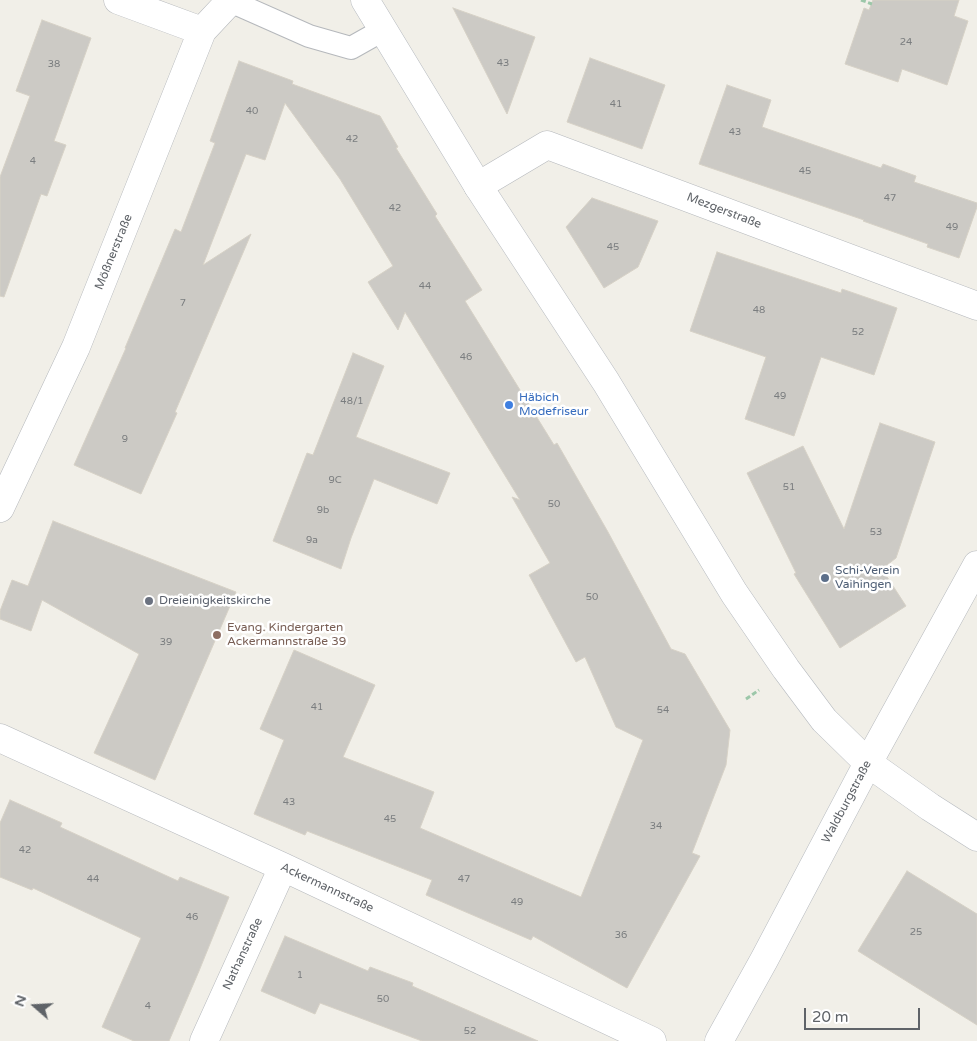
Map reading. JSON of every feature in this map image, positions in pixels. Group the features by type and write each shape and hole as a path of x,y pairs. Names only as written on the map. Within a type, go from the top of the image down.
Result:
{"street":[{"path":"118,0 202,31"},
{"name":"Mößnerstraße","path":"0,508 76,347 202,31 231,0"},
{"path":"365,0 478,186 606,382 734,594 786,669 824,720 868,763 930,807 977,837"},
{"name":"Mezgerstraße","path":"478,186 548,145 977,306"},
{"name":"Waldburgstraße","path":"719,1041 977,565"},
{"name":"Ackermannstraße","path":"0,738 283,867 652,1041"},
{"name":"Nathanstraße","path":"204,1041 283,867"}],"lane":[{"path":"231,0 309,36 350,48 383,30"}],"path":[{"path":"861,0 872,4"}],"building":[{"path":"873,0 959,0 954,16 968,21 947,85 902,69 898,82 845,64 864,8 869,10"},
{"path":"453,8 535,37 507,114"},
{"path":"42,20 91,38 54,141 66,145 47,196 41,194 4,297 0,296 0,177 30,96 16,91"},
{"path":"590,58 665,85 642,149 567,122"},
{"path":"239,61 293,81 292,84 380,116 398,147 396,148 437,214 435,216 482,290 465,301 554,445 557,443 608,532 671,649 685,654 730,730 726,765 692,853 700,856 627,988 533,936 531,940 426,895 432,880 307,831 305,835 254,814 284,740 260,729 294,650 375,685 343,757 434,792 420,828 581,897 643,740 616,727 585,657 576,662 529,575 550,563 512,497 520,500 405,312 398,330 368,282 393,266 340,179 285,103 265,160 246,154 203,265 251,234 175,412 177,413 141,494 74,465 126,348 175,229 181,232 215,143 210,141"},
{"path":"727,85 771,100 762,127 881,168 883,164 916,176 914,182 977,203 959,258 927,247 928,244 864,220 699,164"},
{"path":"592,198 658,221 638,267 604,288 566,227"},
{"path":"717,252 841,293 842,289 897,308 874,375 821,357 794,436 745,419 766,357 690,331"},
{"path":"353,353 384,366 356,437 450,473 437,504 374,479 341,569 273,541 307,453 313,455"},
{"path":"880,423 935,442 896,558 882,569 906,606 840,648 794,574 796,573 747,473 803,446 844,529"},
{"path":"53,521 236,592 155,780 94,753 139,654 42,600 31,631 0,619 0,611 12,580 28,586"},
{"path":"10,800 62,823 60,827 178,881 180,877 229,897 169,1041 134,1041 102,1027 141,938 33,888 32,890 0,877 0,823"},
{"path":"907,871 977,914 977,1025 858,951"},
{"path":"285,936 368,971 370,967 413,983 412,986 538,1041 422,1041 320,1003 315,1014 261,991"}],"place":[{"name":"Häbich Modefriseur","path":"509,405"},
{"name":"Schi-Verein Vaihingen","path":"825,578"},
{"name":"Dreieinigkeitskirche","path":"149,601"},
{"name":"Evang. Kindergarten Ackermannstraße 39","path":"217,635"}]}
